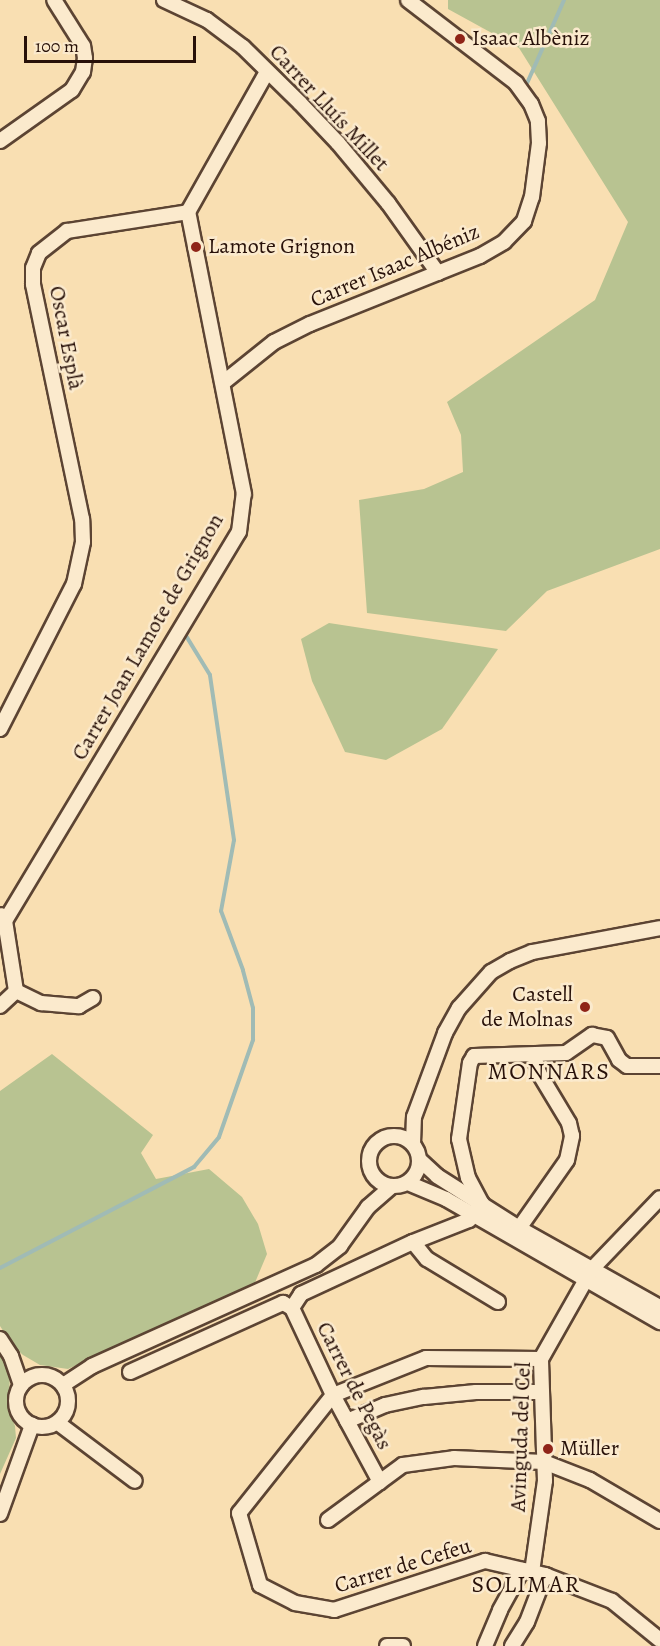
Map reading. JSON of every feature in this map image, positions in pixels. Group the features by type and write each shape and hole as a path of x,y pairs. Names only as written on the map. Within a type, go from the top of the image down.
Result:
{"street":[{"path":"0,141 72,90 83,72 86,58 83,46 54,0"},
{"name":"Carrer Lluís Millet","path":"164,0 207,20 243,47 338,143 388,203 438,273"},
{"name":"Carrer Isaac Albéniz","path":"224,382 274,342 480,256 504,242 524,221 532,197 536,172 538,121 531,104 516,83 408,0"},
{"path":"188,212 267,72"},
{"name":"Carrer Joan Lamote de Grignon","path":"2,917 239,532 244,494 224,382 188,212"},
{"name":"Oscar Esplà","path":"0,729 74,584 83,542 82,519 33,284 33,268 39,253 67,231 188,212"},
{"path":"2,917 16,991"},
{"path":"660,927 532,952 491,972 466,999 445,1033 414,1117 413,1144 420,1160 478,1210 589,1275 660,1322"},
{"path":"16,991 41,1003 60,1005 79,1006 93,998"},
{"path":"0,1006 16,991"},
{"path":"478,1210 459,1140 470,1063 474,1056 534,1056 571,1052 592,1035 607,1038 619,1060 627,1066 660,1066"},
{"path":"515,1233 567,1160 572,1136 569,1123 539,1073 534,1056"},
{"path":"368,1207 371,1149 382,1138 390,1136 414,1117"},
{"path":"390,1136 406,1139 413,1144"},
{"path":"408,1183 419,1169 420,1160"},
{"path":"371,1173 382,1184 391,1187"},
{"path":"63,1385 92,1366 316,1265 340,1246 368,1207 391,1187 408,1183 478,1210"},
{"name":"Avinguda del Cel","path":"512,1646 527,1622 545,1481 541,1359 589,1275 660,1197"},
{"path":"129,1372 283,1303 292,1308 301,1294 478,1210"},
{"path":"413,1242 427,1259 498,1302"},
{"path":"589,1275 660,1307"},
{"name":"Carrer de Pegàs","path":"292,1308 333,1395 380,1482"},
{"path":"0,1340 11,1356 21,1385 16,1400 17,1408 25,1421 32,1425 45,1427 58,1423 68,1409 67,1392 63,1385 49,1376 40,1375 11,1356"},
{"name":"Carrer de Cefeu","path":"541,1359 426,1358 333,1395 239,1513 260,1585 295,1603 334,1611 485,1561 533,1573 612,1601 660,1640"},
{"path":"21,1385 40,1375"},
{"path":"347,1421 385,1405 424,1397 476,1392 542,1392"},
{"path":"58,1423 135,1481"},
{"path":"0,1514 32,1425"},
{"path":"328,1520 403,1465 454,1458 544,1462 590,1480 660,1521"},
{"name":"Avinguda del Cel","path":"485,1646 500,1610 533,1573"},
{"path":"387,1646 403,1646"}],"green space":[{"path":"448,0 660,0 660,549 547,591 506,631 367,613 359,500 424,489 463,472 461,435 447,402 595,300 628,222 519,48 448,9"},
{"path":"329,623 498,649 442,729 386,760 345,752 312,681 301,639"},
{"path":"52,1054 153,1135 141,1153 156,1179 209,1169 242,1197 258,1224 267,1254 251,1292 130,1340 68,1369 40,1365 23,1355 13,1346 0,1326 0,1091"},
{"path":"0,1354 10,1377 8,1408 15,1426 16,1438 0,1474"}],"waterway":[{"path":"524,90 564,0"},
{"path":"0,1268 194,1167 219,1137 253,1040 253,1008 243,970 221,911 234,840 210,675 183,631"}],"place":[{"name":"Isaac Albèniz","path":"460,39"},
{"name":"Lamote Grignon","path":"196,247"},
{"name":"Castell de Molnas","path":"585,1007"},
{"name":"Müller","path":"548,1449"}],"district":[{"name":"MONNARS","path":"549,1072"},
{"name":"SOLIMAR","path":"526,1585"}]}
